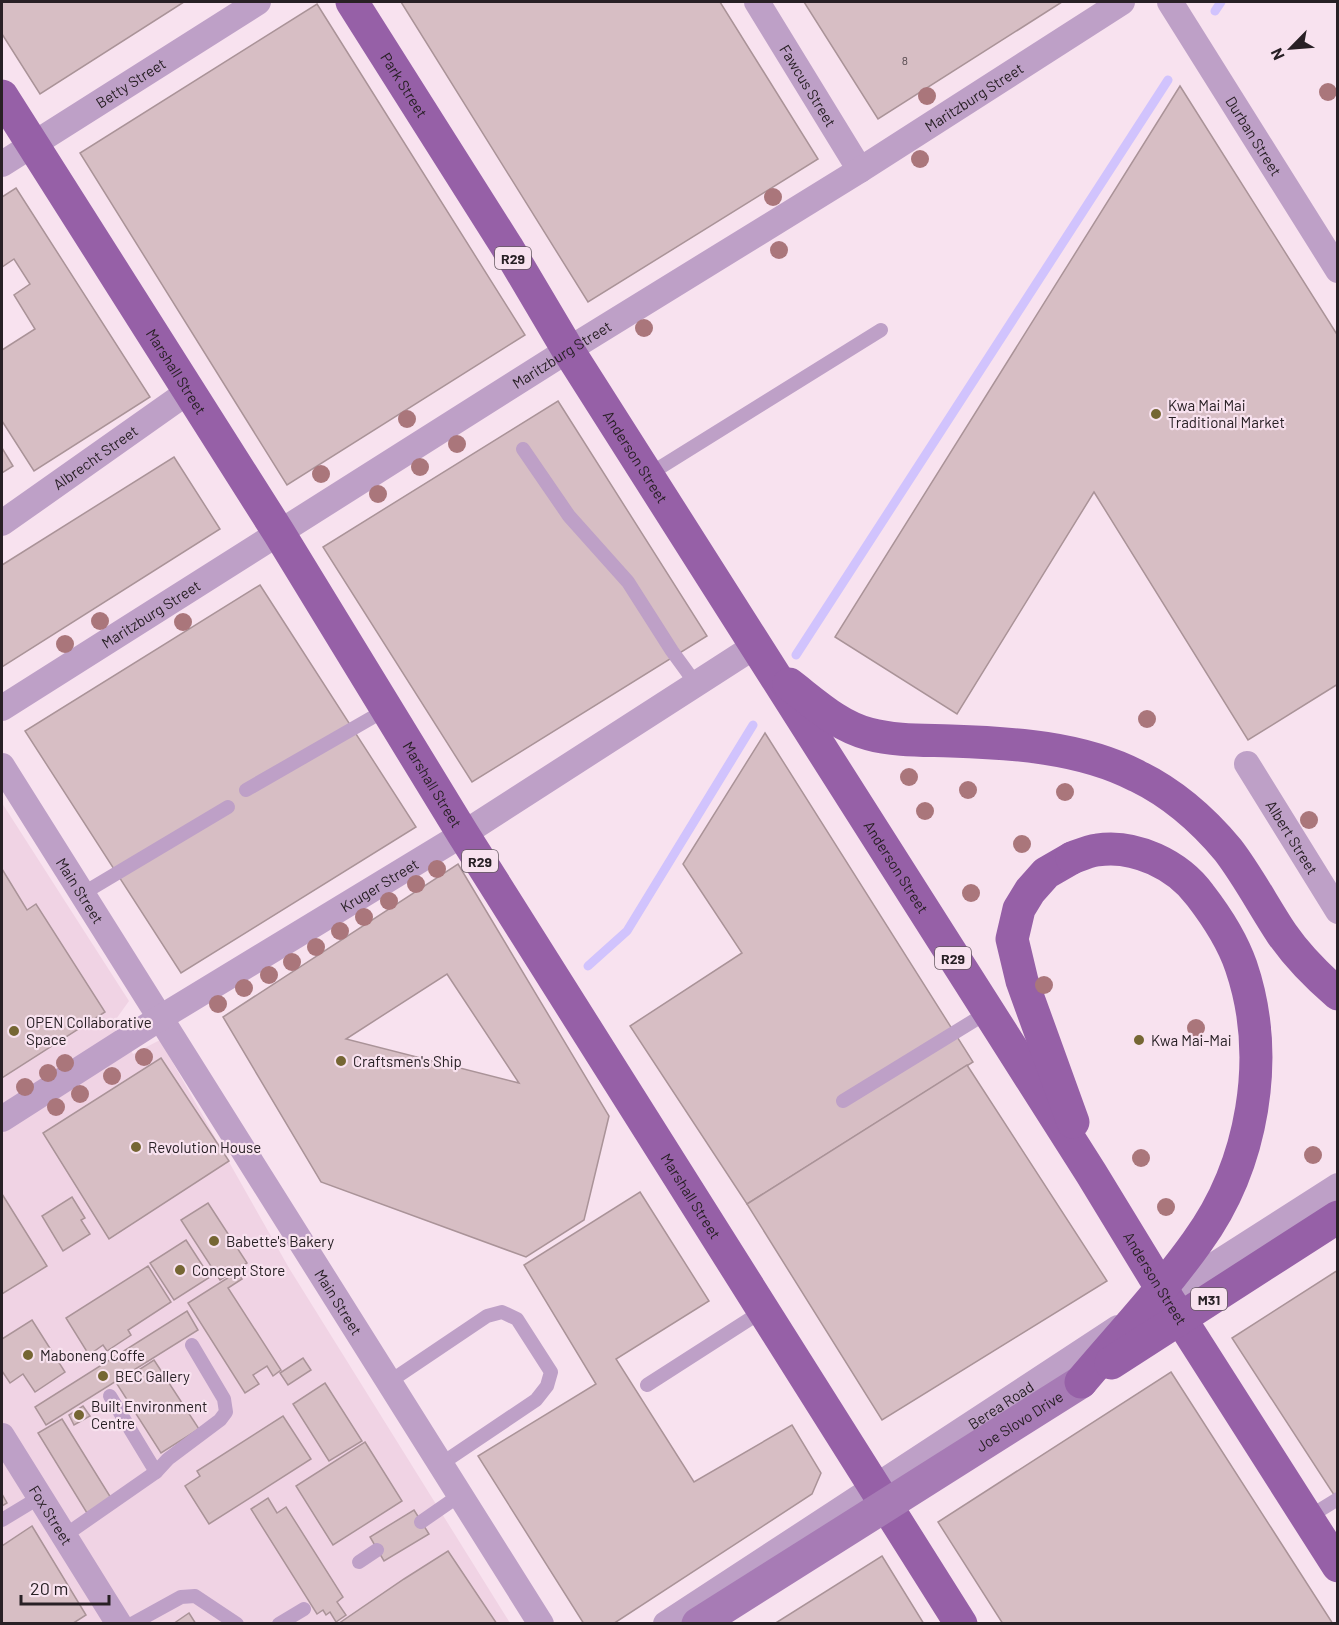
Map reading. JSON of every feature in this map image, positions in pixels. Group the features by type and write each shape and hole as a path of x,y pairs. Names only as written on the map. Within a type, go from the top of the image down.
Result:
{"main road":[{"name":"Park Street","path":"352,2 456,167"},
{"name":"Marshall Street","path":"2,96 279,533 463,834 961,1623"},
{"name":"Anderson Street","path":"456,167 568,350 1338,1566"},
{"path":"762,657 831,717 869,734 893,738 968,741 1044,749 1084,756 1136,775 1174,798 1208,829 1228,851 1283,936 1314,973 1338,994"},
{"path":"1082,1382 1198,1241 1225,1195 1241,1156 1251,1112 1256,1064 1252,1015 1241,965 1222,925 1196,890 1171,869 1150,856 1119,849 1096,850 1072,858 1046,873 1030,891 1019,909 1012,939 1022,981 1091,1173"},
{"name":"Joe Slovo Drive","path":"698,1623 1082,1382 1338,1217"}],"street":[{"name":"Betty Street","path":"2,164 258,2"},
{"name":"Fawcus Street","path":"757,2 860,170"},
{"name":"Maritzburg Street","path":"2,708 568,350 860,170 1122,2"},
{"name":"Durban Street","path":"1170,2 1338,270"},
{"name":"Albrecht Street","path":"2,523 189,391"},
{"name":"Kruger Street","path":"2,1119 160,1018 463,834 696,684 762,657"},
{"name":"Albert Street","path":"1247,764 1338,911"},
{"name":"Main Street","path":"2,766 541,1623"},
{"name":"Berea Road","path":"666,1623 1338,1186"},
{"name":"Fox Street","path":"2,1436 119,1623"}],"lane":[{"path":"648,475 880,330"},
{"path":"523,449 569,516 628,582 696,684"},
{"path":"246,790 387,709"},
{"path":"82,894 228,807"},
{"path":"843,1101 988,1011"},
{"path":"647,1385 764,1310"},
{"path":"389,1382 488,1316 502,1312 517,1319 551,1372 547,1386 536,1400 441,1464"},
{"path":"64,1536 156,1472 168,1459 220,1420 226,1412 224,1399 192,1345"},
{"path":"110,1395 156,1472"},
{"path":"421,1522 460,1495"},
{"path":"2,1520 40,1497"},
{"path":"1307,1518 1338,1499"},
{"path":"359,1562 378,1550"},
{"path":"132,1623 181,1597 195,1596 237,1623"},
{"path":"279,1623 304,1609"}],"shaded area":[{"path":"2,803 129,1001 114,1022 133,1054 160,1040 289,1268 510,1623 2,1623"}],"building":[{"path":"2,2 184,2 40,94 2,34"},
{"path":"401,2 720,2 818,159 588,302"},
{"path":"804,2 1062,2 878,119"},
{"path":"317,4 525,335 287,485 80,153"},
{"name":"Kwa Mai Mai Traditional Market","path":"1180,86 1338,336 1338,684 1248,740 1094,492 957,714 835,637"},
{"path":"16,188 150,397 34,471 2,421 2,350 35,329 14,295 30,284 14,259 2,267 2,197"},
{"path":"558,401 707,636 472,782 323,547"},
{"path":"2,448 13,466 2,473"},
{"path":"174,457 220,529 2,667 2,565"},
{"path":"260,585 416,827 181,973 25,731"},
{"path":"765,733 973,1062 747,1204 630,1026 742,953 683,864"},
{"name":"Craftsmen's Ship","path":"458,864 609,1116 584,1220 526,1257 321,1182 223,1017","holes":["447,974 519,1083 346,1039"]},
{"path":"2,869 27,910 36,904 105,1012 2,1078"},
{"name":"Revolution House","path":"161,1058 229,1161 109,1239 43,1133"},
{"path":"967,1065 1107,1281 882,1420 747,1204"},
{"path":"640,1192 709,1301 616,1359 694,1482 792,1425 821,1473 812,1494 613,1624 584,1624 478,1456 596,1384 524,1265"},
{"path":"2,1194 47,1266 2,1294"},
{"path":"72,1197 85,1218 81,1220 90,1234 63,1251 42,1216"},
{"name":"Babette's Bakery","path":"208,1203 247,1263 220,1280 181,1220"},
{"name":"Concept Store","path":"186,1240 210,1277 174,1300 150,1263"},
{"name":"Built Environment Centre","path":"148,1266 171,1302 128,1330 131,1335 107,1351 103,1345 89,1355 66,1318"},
{"path":"1338,1270 1338,1501 1232,1338"},
{"path":"237,1272 242,1279 228,1288 281,1370 273,1376 267,1366 253,1375 259,1384 245,1393 188,1303"},
{"name":"BEC Gallery","path":"187,1311 198,1330 46,1425 35,1407"},
{"name":"Maboneng Coffe","path":"32,1320 65,1372 35,1392 23,1374 10,1383 2,1371 2,1339"},
{"path":"303,1358 311,1370 288,1385 280,1373"},
{"path":"154,1360 199,1429 161,1453 117,1384"},
{"path":"1171,1372 1333,1624 1003,1624 938,1522"},
{"path":"325,1383 362,1441 329,1461 293,1404"},
{"name":"Built Environment Centre","path":"83,1406 90,1416 74,1425 69,1415"},
{"path":"283,1416 311,1459 209,1524 185,1486 200,1476 197,1471"},
{"path":"62,1419 111,1498 87,1513 38,1433"},
{"path":"365,1442 402,1501 333,1545 296,1486"},
{"path":"2,1494 7,1503 2,1506"},
{"path":"268,1498 277,1513 286,1507 343,1597 337,1602 346,1615 336,1622 330,1612 326,1615 323,1610 317,1614 251,1509"},
{"path":"414,1510 429,1534 384,1561 370,1537"},
{"path":"32,1526 86,1615 72,1624 2,1624 2,1546"},
{"path":"448,1551 497,1624 338,1624 404,1579"},
{"path":"882,1556 924,1624 774,1624"},
{"path":"189,1613 196,1624 173,1624"}],"waterway":[{"path":"1215,11 1221,2"},
{"path":"796,655 1168,80"},
{"path":"588,966 627,931 753,725"}],"place":[{"name":"Kwa Mai Mai Traditional Market","path":"1156,414"},
{"name":"OPEN Collaborative Space","path":"14,1031"},
{"name":"Kwa Mai-Mai","path":"1139,1040"},
{"name":"Craftsmen's Ship","path":"341,1061"},
{"name":"Revolution House","path":"136,1147"},
{"name":"Babette's Bakery","path":"214,1241"},
{"name":"Concept Store","path":"180,1270"},
{"name":"Maboneng Coffe","path":"28,1355"},
{"name":"BEC Gallery","path":"103,1376"},
{"name":"Built Environment Centre","path":"79,1415"}]}
